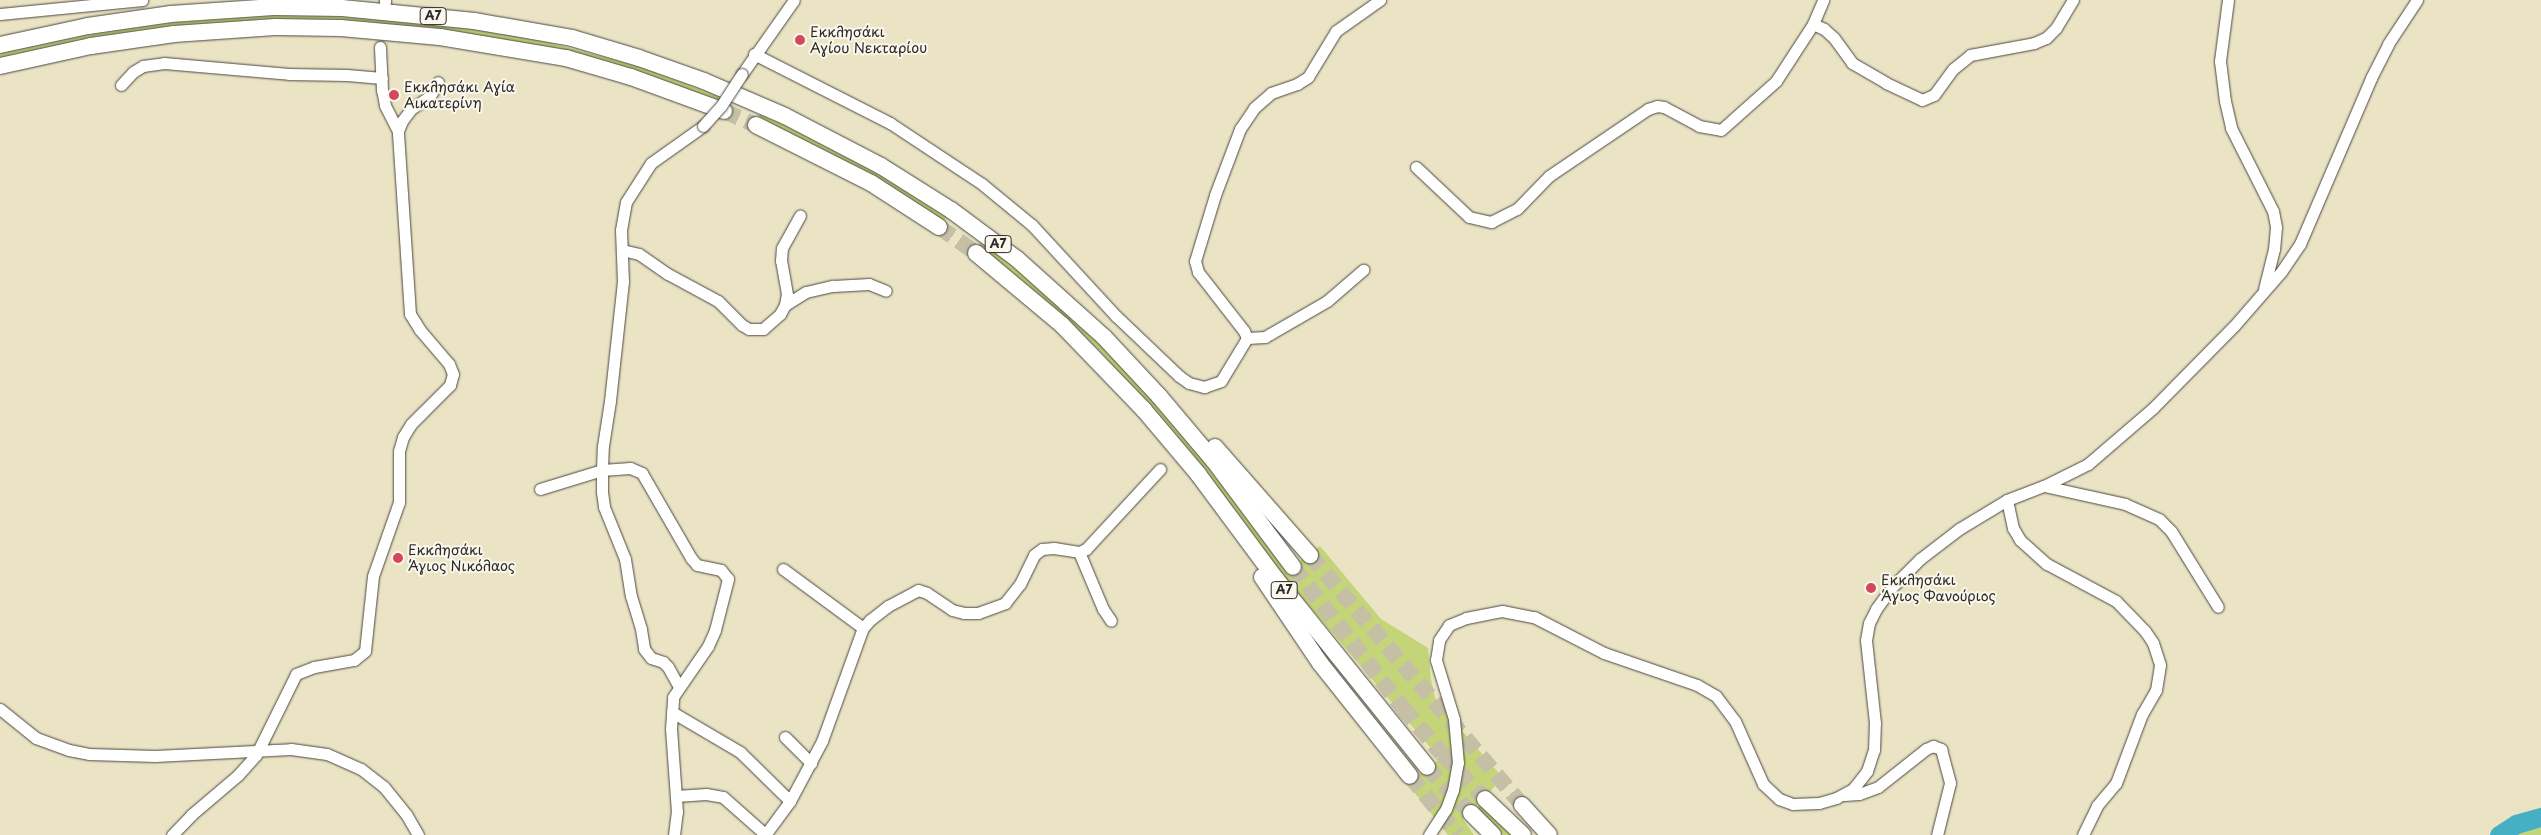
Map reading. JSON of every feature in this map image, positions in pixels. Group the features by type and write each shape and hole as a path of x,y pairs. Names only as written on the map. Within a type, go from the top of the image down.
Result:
{"highway":[{"name":"Α7","path":"0,45 88,26 171,14 308,6 466,20 556,35 607,48 704,81 763,106 846,146 951,210 1017,259 1076,310 1131,365 1214,461 1293,567"},
{"name":"Α7","path":"0,66 90,46 174,34 275,28 341,28 447,38 566,58 631,76 724,112"},
{"path":"756,125 871,183 939,227"},
{"name":"Α7","path":"976,253 1062,325 1144,410 1198,474 1276,579 1427,767"},
{"path":"1131,365 1212,444 1310,555"},
{"path":"1144,410 1221,515 1320,662 1410,776"},
{"path":"1485,799 1523,835"},
{"path":"1522,805 1549,835"},
{"path":"1471,813 1493,835"}],"street":[{"path":"0,14 142,0"},
{"path":"678,687 668,666 663,662 650,658 644,649 641,628 631,596 624,559 604,507 602,492 604,435 610,400 623,282 621,230 624,209 641,175 664,152 703,126 721,106 754,54 794,0"},
{"path":"754,54 890,123 982,184 1032,225 1116,316 1186,382 1204,387 1219,383 1246,338 1246,333 1212,292 1195,265 1196,254 1220,180 1240,129 1254,108 1271,93 1297,84 1308,77 1336,31 1380,0"},
{"path":"1416,167 1469,217 1491,222 1503,218 1516,209 1549,176 1648,109 1657,106 1664,107 1682,118 1718,131 1726,127 1776,80 1813,24 1823,0"},
{"path":"1813,24 1824,29 1834,38 1852,63 1886,83 1922,100 1934,95 1953,69 1970,55 2034,43 2046,38 2056,28 2073,0"},
{"path":"2228,0 2220,61 2225,101 2231,128 2273,212 2276,227 2274,249 2263,290"},
{"path":"1843,795 1863,778 1874,750 1875,724 1866,640 1872,616 1892,587 1920,559 1958,529 2007,500 2044,486 2088,464 2153,408 2234,326 2263,290 2281,272 2300,244 2370,78 2388,44 2417,0"},
{"path":"172,835 191,815 238,775 259,751 296,674 314,667 354,660 365,651 373,576 399,502 399,451 403,437 411,424 450,385 453,374 449,364 420,330 410,314 398,131 385,105 380,47"},
{"path":"121,85 133,72 143,66 164,64 289,74 382,78"},
{"path":"398,131 402,121 411,109 430,96 438,82"},
{"path":"785,305 786,279 781,261 782,248 800,216"},
{"path":"622,250 639,254 668,274 718,301 749,330 763,329 769,325 785,305 806,292 833,286 869,284 886,291"},
{"path":"1246,338 1265,337 1327,301 1364,270"},
{"path":"540,488 602,470 630,468 642,473 690,558 700,566 721,570 727,577 728,586 708,646 678,687 673,697 672,743 676,796 674,835"},
{"path":"676,796 706,794 723,798 765,835 790,801 822,741 863,628 888,606 909,593 918,590 928,593 952,610 964,613 978,613 996,607 1012,596 1034,555 1042,549 1054,548 1079,552 1094,543 1160,469"},
{"path":"2044,486 2126,504 2159,519 2171,531 2218,607"},
{"path":"2007,500 2014,528 2020,540 2047,564 2116,600 2145,631 2153,643 2160,665 2156,690 2142,714 2116,783 2097,806 2083,835"},
{"path":"1079,552 1103,609 1112,621"},
{"path":"783,569 863,628"},
{"path":"1429,835 1446,809 1453,790 1458,763 1454,719 1449,696 1437,665 1438,640 1449,625 1466,618 1502,611 1534,616 1604,652 1697,685 1716,696 1735,721 1763,784 1779,799 1793,804 1827,801 1843,795 1859,794 1878,787 1926,749 1933,746 1940,749 1950,784 1937,835"},
{"path":"0,710 18,727 36,738 69,750 89,754 155,756 291,749 316,751 350,762 373,777 391,794 406,814 418,835"},
{"path":"672,712 746,756 790,801"},
{"path":"785,737 811,763"}],"green space":[{"path":"274,15 341,15 471,29 538,40 635,65 729,100 727,105 568,51 440,30 342,21 0,59 0,53 88,34 172,21"},
{"path":"760,113 877,172 947,217 943,221 874,177 758,118"},
{"path":"982,241 1042,291 1098,342 1153,401 1208,466 1287,571 1320,546 1381,619 1428,648 1431,680 1436,701 1503,778 1463,819 1474,835 1448,835 1407,783 1440,759 1283,575 1177,436 1096,347 1040,296 978,246"},
{"path":"1480,805 1511,835 1503,835 1476,808"},
{"path":"2541,827 2541,835 2510,835 2516,832"}],"waterway":[{"path":"2499,835 2516,824 2541,817"}],"tunnel":[{"path":"724,111 756,125"},
{"path":"939,227 976,253"},
{"path":"1310,555 1522,805"},
{"path":"1293,567 1403,708 1442,754 1485,799"},
{"path":"1427,767 1471,813"},
{"path":"1410,776 1458,835"}],"place":[{"name":"Εκκλησάκι Αγίου Νεκταρίου","path":"800,40"},
{"name":"Εκκλησάκι Αγία Αικατερίνη","path":"394,95"},
{"name":"Εκκλησάκι Άγιος Νικόλαος","path":"398,558"},
{"name":"Εκκλησάκι Άγιος Φανούριος","path":"1871,588"}]}
